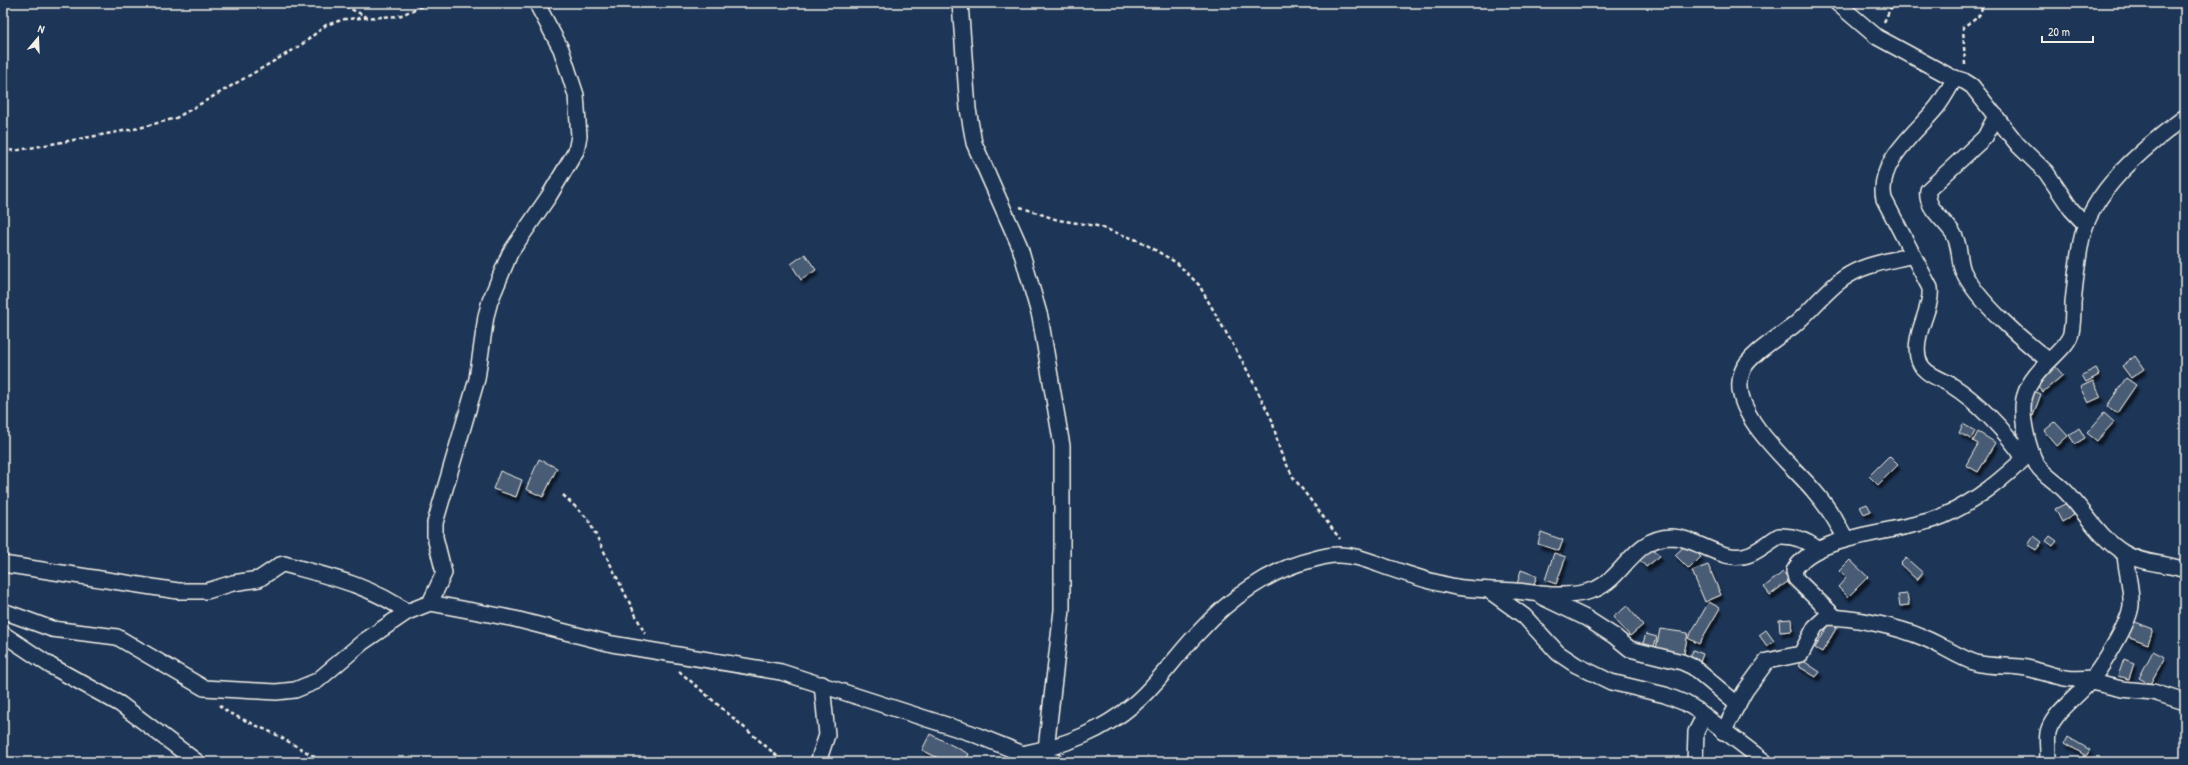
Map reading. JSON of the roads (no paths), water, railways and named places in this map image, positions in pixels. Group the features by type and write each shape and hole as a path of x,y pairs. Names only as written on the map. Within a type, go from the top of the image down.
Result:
{"street":[{"path":"430,603 444,573 435,537 435,523 477,379 486,316 490,301 510,254 549,196 576,151 579,136 576,95 571,76 561,49 539,8 539,3"},
{"path":"960,3 968,109 974,143 998,194 1020,247 1040,317 1062,446 1062,610 1046,749"},
{"path":"1836,3 1877,37 1972,86 2018,145 2046,172 2071,209 2085,224"},
{"path":"1956,78 1938,106 1888,166 1882,188 1884,199 1931,293 1917,347 1918,357 1922,366 1928,374 1958,390 1995,423 2013,442 2028,454 2040,469 2068,493 2105,540 2125,554 2185,570"},
{"path":"1996,116 1985,137 1928,190 1927,198 1934,210 1956,238 1962,270 1975,288 2027,344 2048,360"},
{"path":"2028,454 2022,406 2028,386 2035,374 2070,338 2076,270 2085,224 2104,192 2162,134 2185,117"},
{"path":"1846,539 1833,516 1815,492 1747,414 1740,391 1742,371 1750,360 1795,324 1844,278 1870,266 1913,256"},
{"path":"1834,617 1794,575 1796,567 1818,549 1846,539 1886,532 1942,517 1980,497 2028,454"},
{"path":"1028,758 1046,749 1087,736 1129,708 1151,688 1201,629 1225,608 1258,584 1280,571 1308,560 1336,555 1360,557 1449,586 1570,595 1597,589 1640,548 1649,542 1667,538 1689,540 1713,550 1738,556 1748,555 1779,536 1807,541 1818,549"},
{"path":"2048,762 2049,729 2054,719 2092,680 2123,628 2131,607 2125,554"},
{"path":"3,564 178,591 207,591 233,583 259,579 280,565 284,564 356,584 395,603 407,612"},
{"path":"1488,590 1524,616 1558,653 1576,665 1610,682 1665,695 1685,703 1765,762"},
{"path":"1534,593 1586,618 1614,636 1630,649 1682,662 1693,667 1738,705"},
{"path":"3,611 52,629 117,637 204,688 276,692 295,690 317,681 362,642 407,612 430,603 515,619 612,644 781,672 971,733 1028,758 1056,762"},
{"path":"1723,732 1755,675 1767,661 1801,654 1820,621 1826,617 1858,621 1923,637 1951,652 1977,663 2023,667 2061,679 2092,680 2122,689 2154,692 2185,702"},
{"path":"3,634 51,666 120,704 197,762"},
{"path":"818,762 827,735 822,684"},
{"path":"1695,762 1696,732 1704,716"}]}
